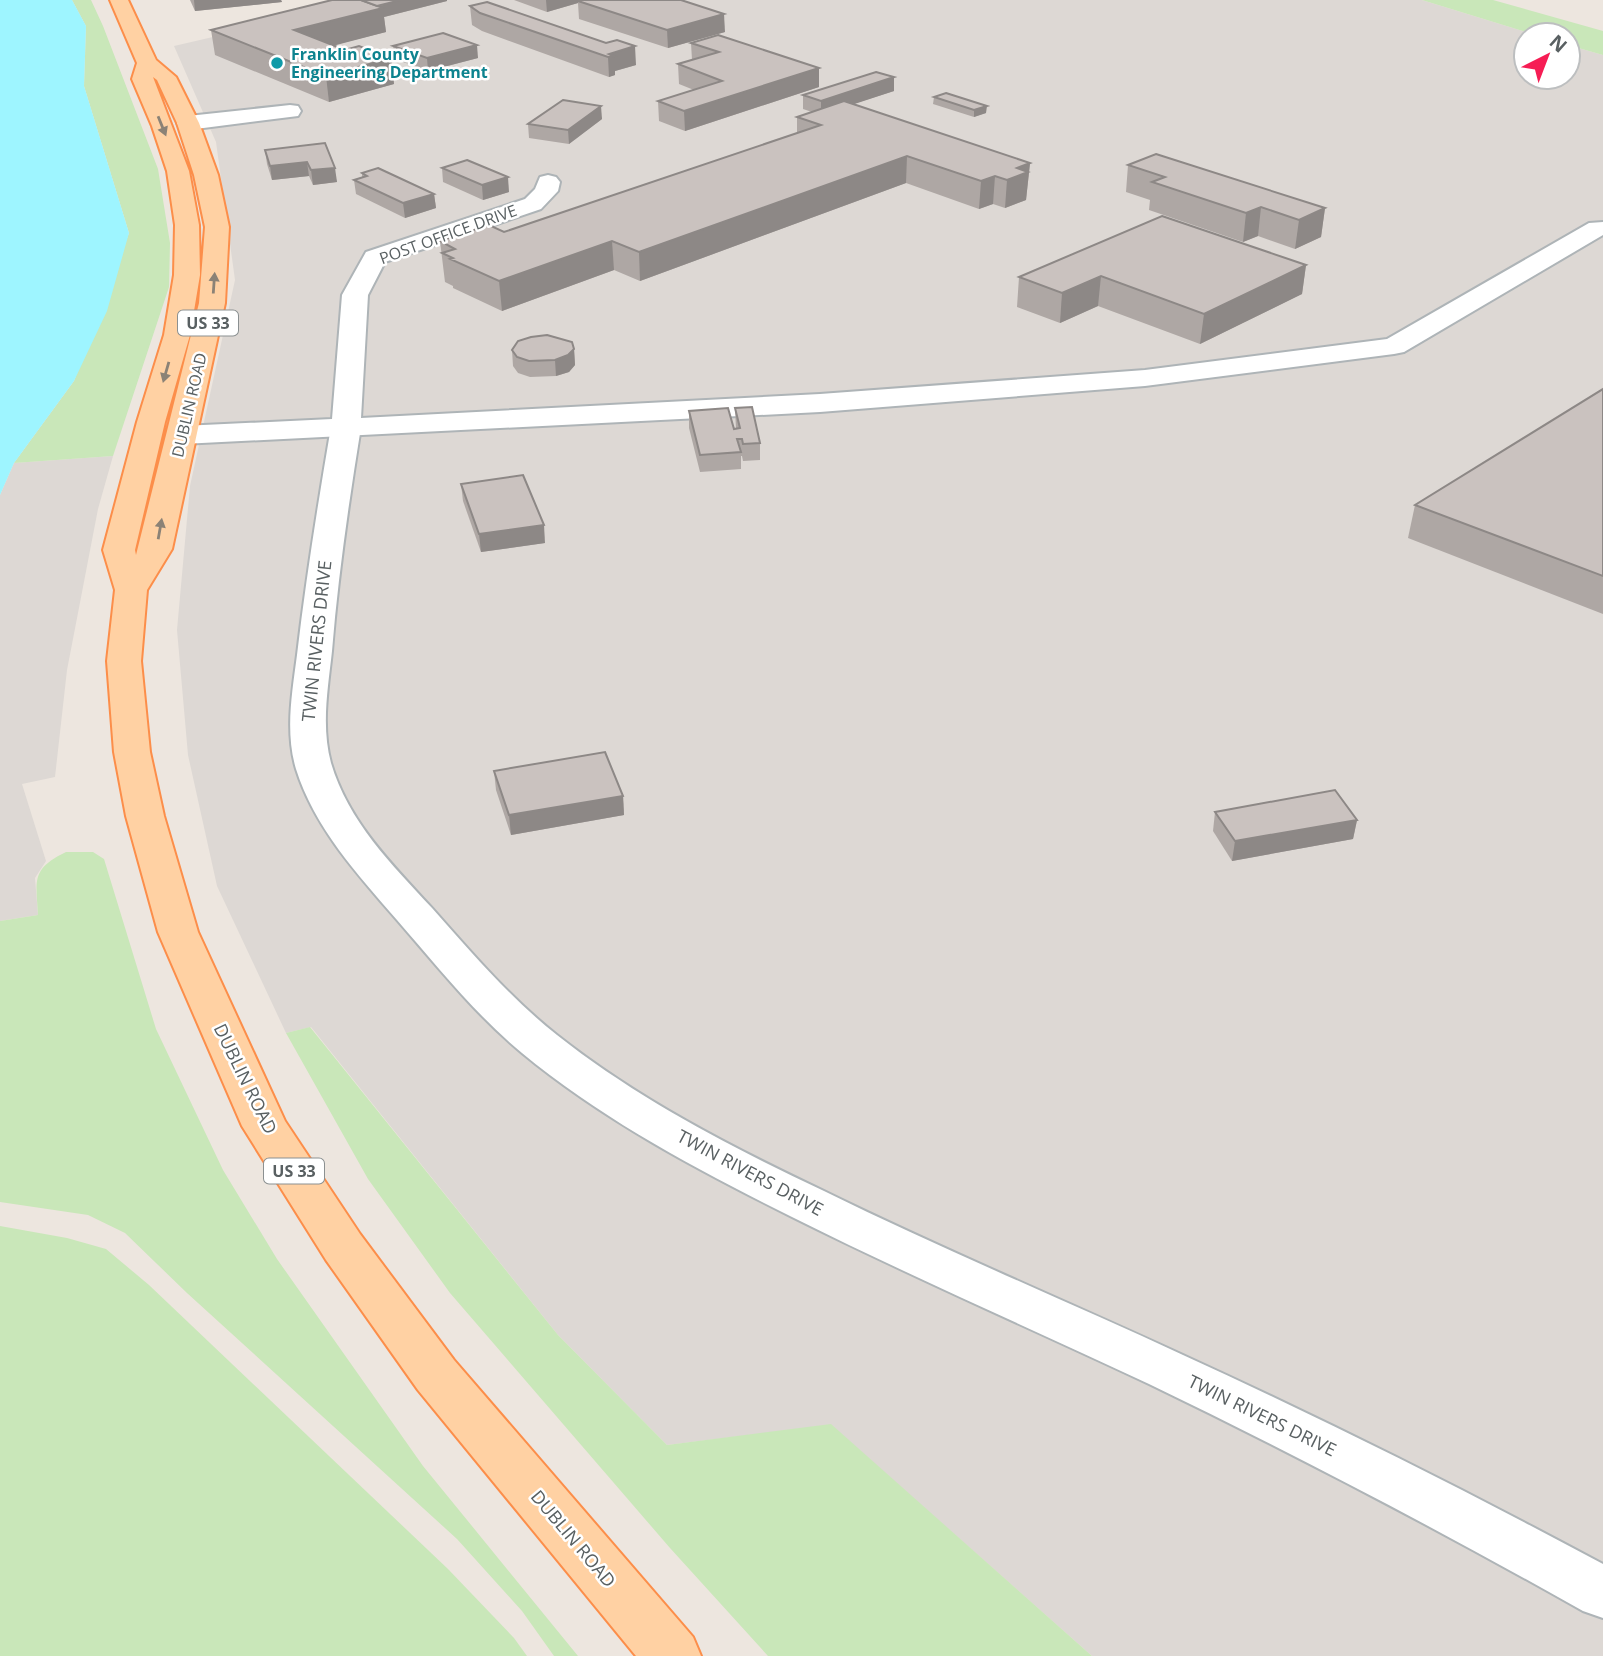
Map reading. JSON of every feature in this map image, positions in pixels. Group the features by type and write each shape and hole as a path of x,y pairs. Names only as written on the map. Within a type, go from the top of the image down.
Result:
{"main road":[{"name":"DUBLIN ROAD","path":"119,0 147,63 166,77 188,123 206,176 217,227 212,303 156,550 131,590"},
{"name":"DUBLIN ROAD","path":"147,63 142,79 163,126 178,171 187,225 187,275 177,335 151,422 119,550 131,590 124,661 132,752 145,816 178,932 265,1126 343,1247 436,1375 672,1656"}],"street":[{"path":"188,123 290,111"},
{"name":"POST OFFICE DRIVE","path":"346,427 355,295 375,257 533,204 546,191 548,182"},
{"path":"182,435 820,403 1145,378 1394,346 1598,228"},
{"name":"TWIN RIVERS DRIVE","path":"346,427 320,600 307,720 307,737 315,771 336,816 391,887 480,988 539,1044 612,1097 707,1154 836,1218 1242,1405 1460,1513 1603,1593"}],"shaded area":[{"path":"394,0 1422,0 1512,28 1512,91 1582,91 1582,49 1603,55 1603,1656 1092,1656 831,1425 667,1445 558,1335 311,1027 286,1033 217,886 188,755 177,630 190,486 235,280 216,142 174,46 278,22"},
{"path":"113,456 98,509 67,670 55,777 22,784 46,861 35,878 38,915 0,921 0,495 14,463"}],"green space":[{"path":"72,0 91,0 158,169 170,243 169,287 113,456 14,463 74,381 129,233 84,86 86,26"},
{"path":"1422,0 1493,0 1568,21 1512,21 1512,28"},
{"path":"1582,25 1603,31 1603,55 1582,49"},
{"path":"66,852 93,852 104,859 156,1029 223,1170 277,1259 423,1466 578,1656 554,1656 522,1611 457,1539 125,1233 88,1215 0,1202 0,921 38,915 37,884 41,870"},
{"path":"310,1027 558,1335 667,1445 831,1424 1092,1656 768,1656 670,1548 450,1293 368,1179 286,1033"},
{"path":"0,1226 67,1238 106,1249 149,1285 448,1569 514,1638 527,1656 0,1656"}],"water":[{"path":"0,0 72,0 86,26 84,86 129,233 107,311 74,381 14,463 0,495"}],"building":[{"path":"332,0 361,0 383,8 294,30 345,50 359,46 391,58 326,76 211,30"},
{"path":"361,0 401,0 377,6"},
{"path":"681,0 724,14 667,30 578,1"},
{"path":"487,2 606,43 617,40 635,46 609,54 614,56 608,57 480,13 470,6"},
{"path":"443,33 477,45 427,58 393,46"},
{"path":"718,35 819,68 684,111 658,101 722,81 678,64 719,52 691,43"},
{"path":"876,72 894,77 821,101 803,95"},
{"path":"946,93 987,106 974,110 934,97"},
{"path":"563,100 601,106 568,130 528,124"},
{"path":"844,101 1030,163 1017,168 1028,172 1007,180 995,176 981,181 907,156 639,252 612,241 499,281 442,253 455,249 440,241 489,225 504,232 821,125 797,117"},
{"path":"325,143 335,168 311,170 307,162 270,166 265,150"},
{"path":"1156,154 1325,208 1299,220 1261,207 1246,213 1152,182 1165,177 1128,165"},
{"path":"467,160 508,177 482,185 442,168"},
{"path":"378,168 434,194 403,203 354,180 367,176 362,173"},
{"path":"1162,216 1306,265 1204,314 1101,276 1062,293 1019,277"},
{"path":"547,335 572,342 574,349 568,355 555,360 529,361 517,357 512,350 518,341"},
{"path":"1603,389 1603,576 1415,505"},
{"path":"752,407 760,443 743,444 742,439 737,439 741,452 700,455 689,411 728,408 734,429 740,428 735,408"},
{"path":"523,475 544,525 479,534 461,484"},
{"path":"605,752 623,796 509,815 494,771"},
{"path":"1335,790 1357,820 1235,841 1215,812"}],"place":[{"name":"Franklin County Engineering Department","path":"277,63"}]}
